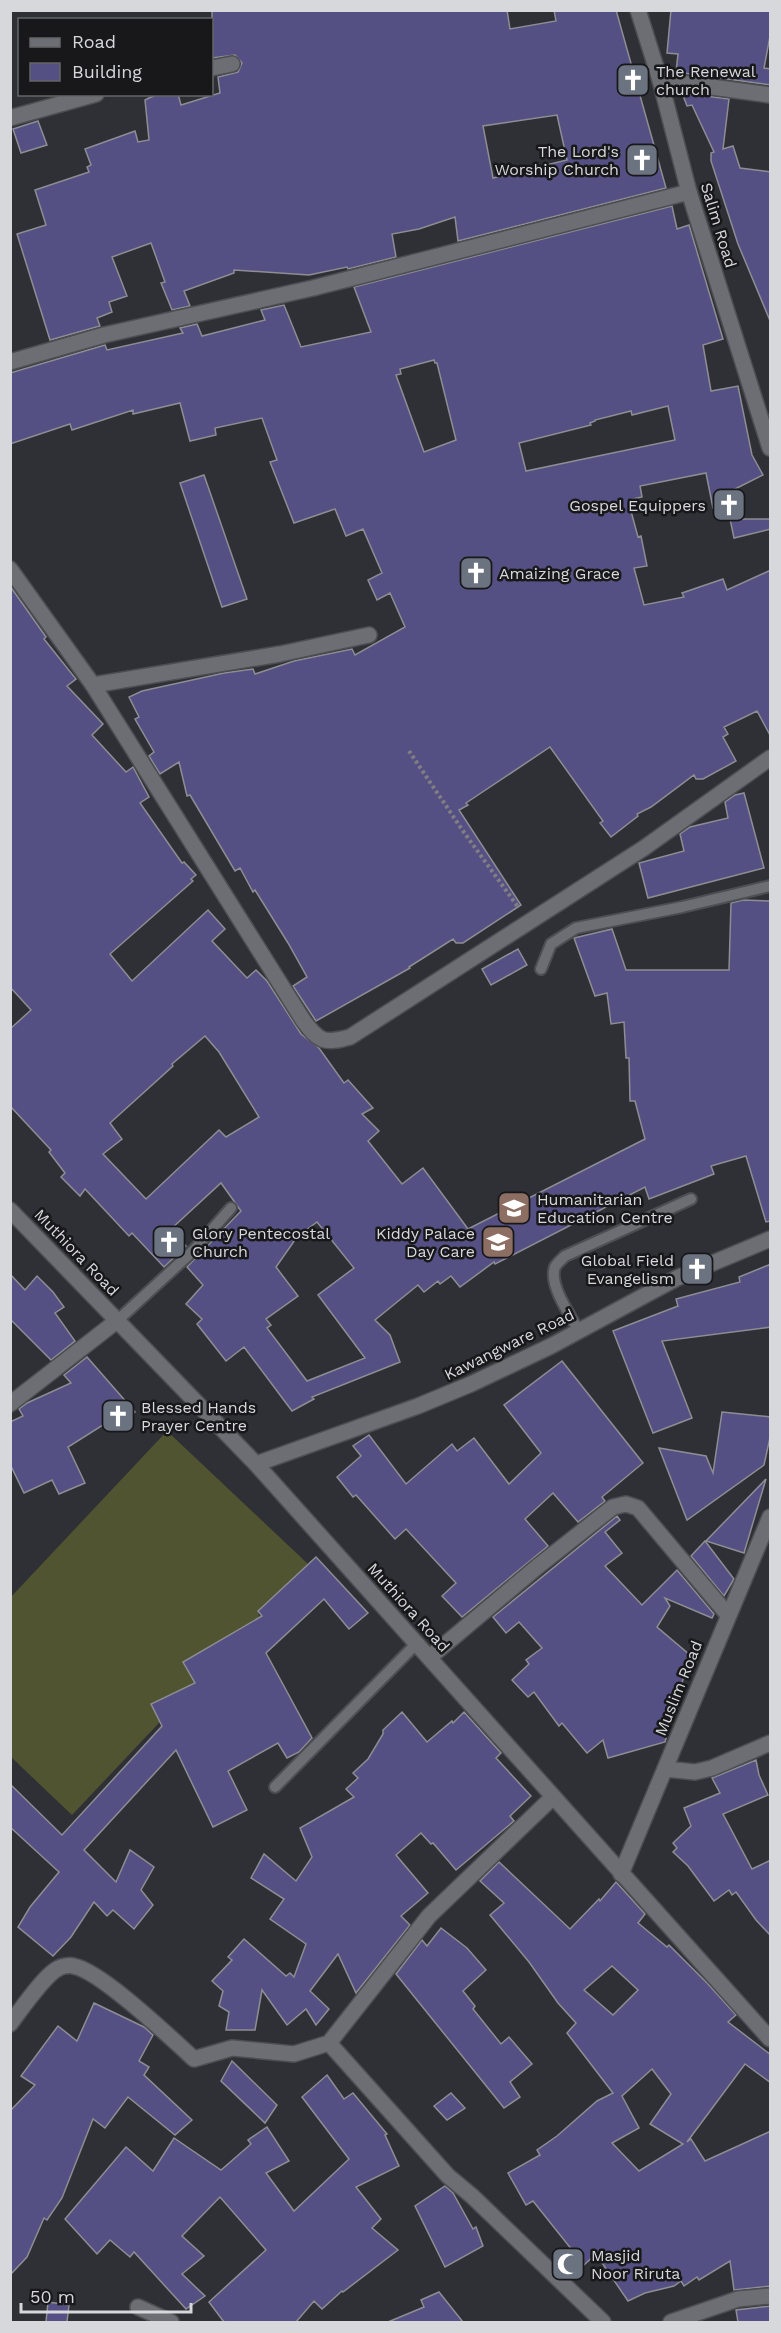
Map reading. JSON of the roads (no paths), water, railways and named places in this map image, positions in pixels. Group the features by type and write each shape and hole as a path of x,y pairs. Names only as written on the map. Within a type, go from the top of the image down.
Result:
{"street":[{"name":"Salim Road","path":"638,10 660,80 689,192 771,448"},
{"path":"213,68 232,64"},
{"path":"660,80 771,95"},
{"path":"10,118 89,96"},
{"path":"10,362 104,335 313,288 689,192"},
{"path":"10,569 93,685 303,1020 314,1035 321,1040 331,1042 350,1037 644,848 771,758"},
{"path":"93,685 280,654 369,635"},
{"name":"Muthiora Road","path":"10,1210 256,1464 771,2039"},
{"name":"Kawangware Road","path":"256,1464 418,1406 471,1384 579,1331 677,1278 771,1239"},
{"path":"10,1404 118,1320"},
{"path":"430,1657 613,1507 626,1504 638,1508 728,1615"},
{"name":"Muslim Road","path":"621,1874 771,1517"},
{"path":"665,1769 695,1772 712,1768 771,1743"},
{"path":"10,2024 33,1993 58,1968 73,1966 88,1972 117,1992 194,2059 232,2048 294,2054 329,2043 429,1916 553,1797"},
{"path":"329,2043 448,2176 472,2196 603,2322"},
{"path":"671,2322 738,2299 771,2296"},
{"path":"138,2307 171,2322"}],"lane":[{"path":"541,969 551,944 576,928 771,886"},
{"path":"579,1331 554,1282 555,1266 565,1256 691,1199"},
{"path":"118,1320 194,1250 231,1208"},
{"path":"275,1787 417,1643"}],"place":[{"name":"The Renewal church","path":"633,80"},
{"name":"The Lord's Worship Church","path":"642,160"},
{"name":"Gospel Equippers","path":"729,505"},
{"name":"Amaizing Grace","path":"476,573"},
{"name":"Humanitarian Education Centre","path":"514,1208"},
{"name":"Glory Pentecostal Church","path":"169,1242"},
{"name":"Kiddy Palace Day Care","path":"498,1242"},
{"name":"Global Field Evangelism","path":"697,1269"},
{"name":"Blessed Hands Prayer Centre","path":"118,1416"},
{"name":"Masjid Noor Riruta","path":"568,2264"}]}
